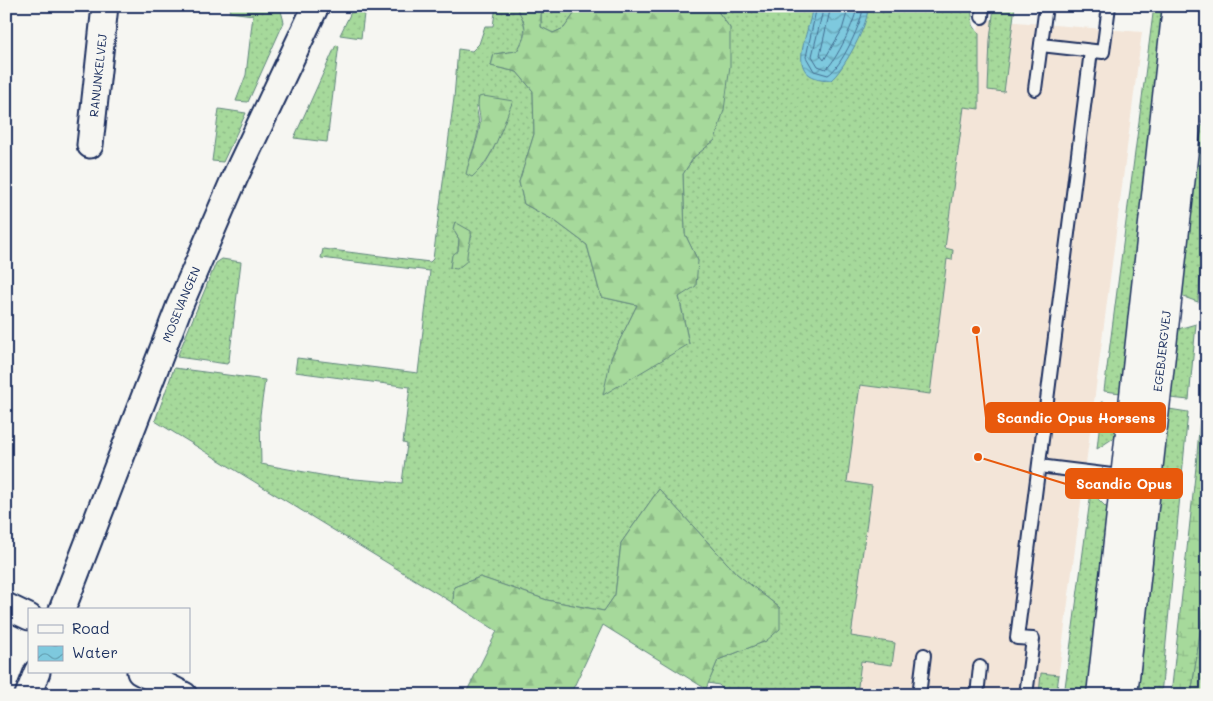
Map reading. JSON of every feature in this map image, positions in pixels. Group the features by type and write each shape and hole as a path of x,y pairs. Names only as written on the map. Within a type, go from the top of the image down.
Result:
{"street":[{"name":"RANUNKELVEJ","path":"90,145 106,6"},
{"name":"EGEBJERGVEJ","path":"1177,6 1187,106"},
{"name":"EGEBJERGVEJ","path":"1101,695 1136,478 1200,6"},
{"name":"MOSEVANGEN","path":"63,608 179,307 307,9"},
{"name":"EGEBJERGVEJ","path":"1123,695 1136,478"},
{"path":"6,606 28,617"},
{"path":"28,695 36,674"},
{"path":"144,674 184,695"}],"lane":[{"path":"1036,89 1046,6"},
{"path":"1041,45 1104,52 1110,6"},
{"path":"1026,695 1033,640 1017,638 1090,51"},
{"path":"1039,466 1136,478"},
{"path":"919,695 924,655"},
{"path":"977,695 980,667"}],"shaded area":[{"path":"980,19 1142,32 1056,695 820,695 817,326 976,43"}],"green space":[{"path":"232,6 270,6 281,11 284,22 248,102 236,101 246,75 253,15 229,12"},
{"path":"354,6 365,6 361,38 340,35"},
{"path":"496,6 518,6 517,9 521,14 524,25 524,35 520,46 517,51 494,54 491,66 517,72 533,91 534,134 519,182 524,204 555,221 587,245 601,297 637,305 611,358 689,344 679,296 698,261 685,234 683,174 694,157 715,140 730,28 714,6 971,6 973,25 979,34 979,109 964,107 945,248 953,250 952,260 947,259 930,394 860,385 847,482 872,486 851,636 895,643 892,665 861,661 857,695 728,695 719,685 708,683 718,660 766,641 780,608 737,574 659,489 621,543 615,595 604,611 547,600 480,577 454,587 453,603 155,421 174,368 265,380 260,415 261,464 332,477 402,483 407,444 403,443 410,387 295,372 297,358 418,373 430,271 321,258 323,249 430,262 433,259 454,98 458,49 472,51 479,44 485,26 493,26","holes":["512,101 493,150 483,167 467,174 477,134 478,117 476,107","455,222 472,236 466,248 450,268 452,256 458,251 459,239 453,229"]},
{"path":"518,6 541,6 541,27 553,33 564,28 580,6 714,6 730,28 730,66 724,110 715,140 694,157 683,174 685,234 698,261 696,286 679,297 689,344 603,395 611,358 637,305 601,297 587,245 555,221 524,204 519,182 534,134 533,91 517,72 491,66 494,54 517,51 523,40 525,30 523,20 517,9"},
{"path":"541,6 580,6 564,28 553,33 541,27"},
{"path":"994,6 1015,6 1004,92 988,90 990,40"},
{"path":"1154,6 1164,6 1121,393 1104,391"},
{"path":"336,45 339,46 327,142 294,138"},
{"path":"479,97 513,101 492,151 472,177 466,174 479,131"},
{"path":"219,109 246,113 223,162 212,161"},
{"path":"1207,125 1207,216 1198,302 1181,296 1200,126"},
{"path":"455,222 471,231 467,261 457,269 450,268 452,255 458,251 459,239 453,229"},
{"path":"222,259 241,262 229,360 227,364 177,357 216,263"},
{"path":"1196,324 1189,400 1170,398 1178,329"},
{"path":"1207,328 1207,584 1191,695 1171,695 1196,467"},
{"path":"1102,402 1119,404 1115,437 1097,449"},
{"path":"1169,409 1188,412 1161,695 1138,695"},
{"path":"659,489 737,574 780,608 780,629 766,641 718,660 706,689 603,625 570,695 465,695 497,631 453,603 454,587 480,577 547,600 604,611 615,595 621,543"},
{"path":"1091,492 1108,509 1089,695 1064,695"},
{"path":"1207,584 1207,695 1191,695"},
{"path":"1041,673 1059,675 1056,695 1039,695"}],"water":[{"path":"812,6 867,6 865,22 861,33 842,67 831,80 815,78 806,72 802,63 802,52"}],"place":[{"name":"Scandic Opus Horsens","path":"976,330"},
{"name":"Scandic Opus","path":"978,457"}]}
